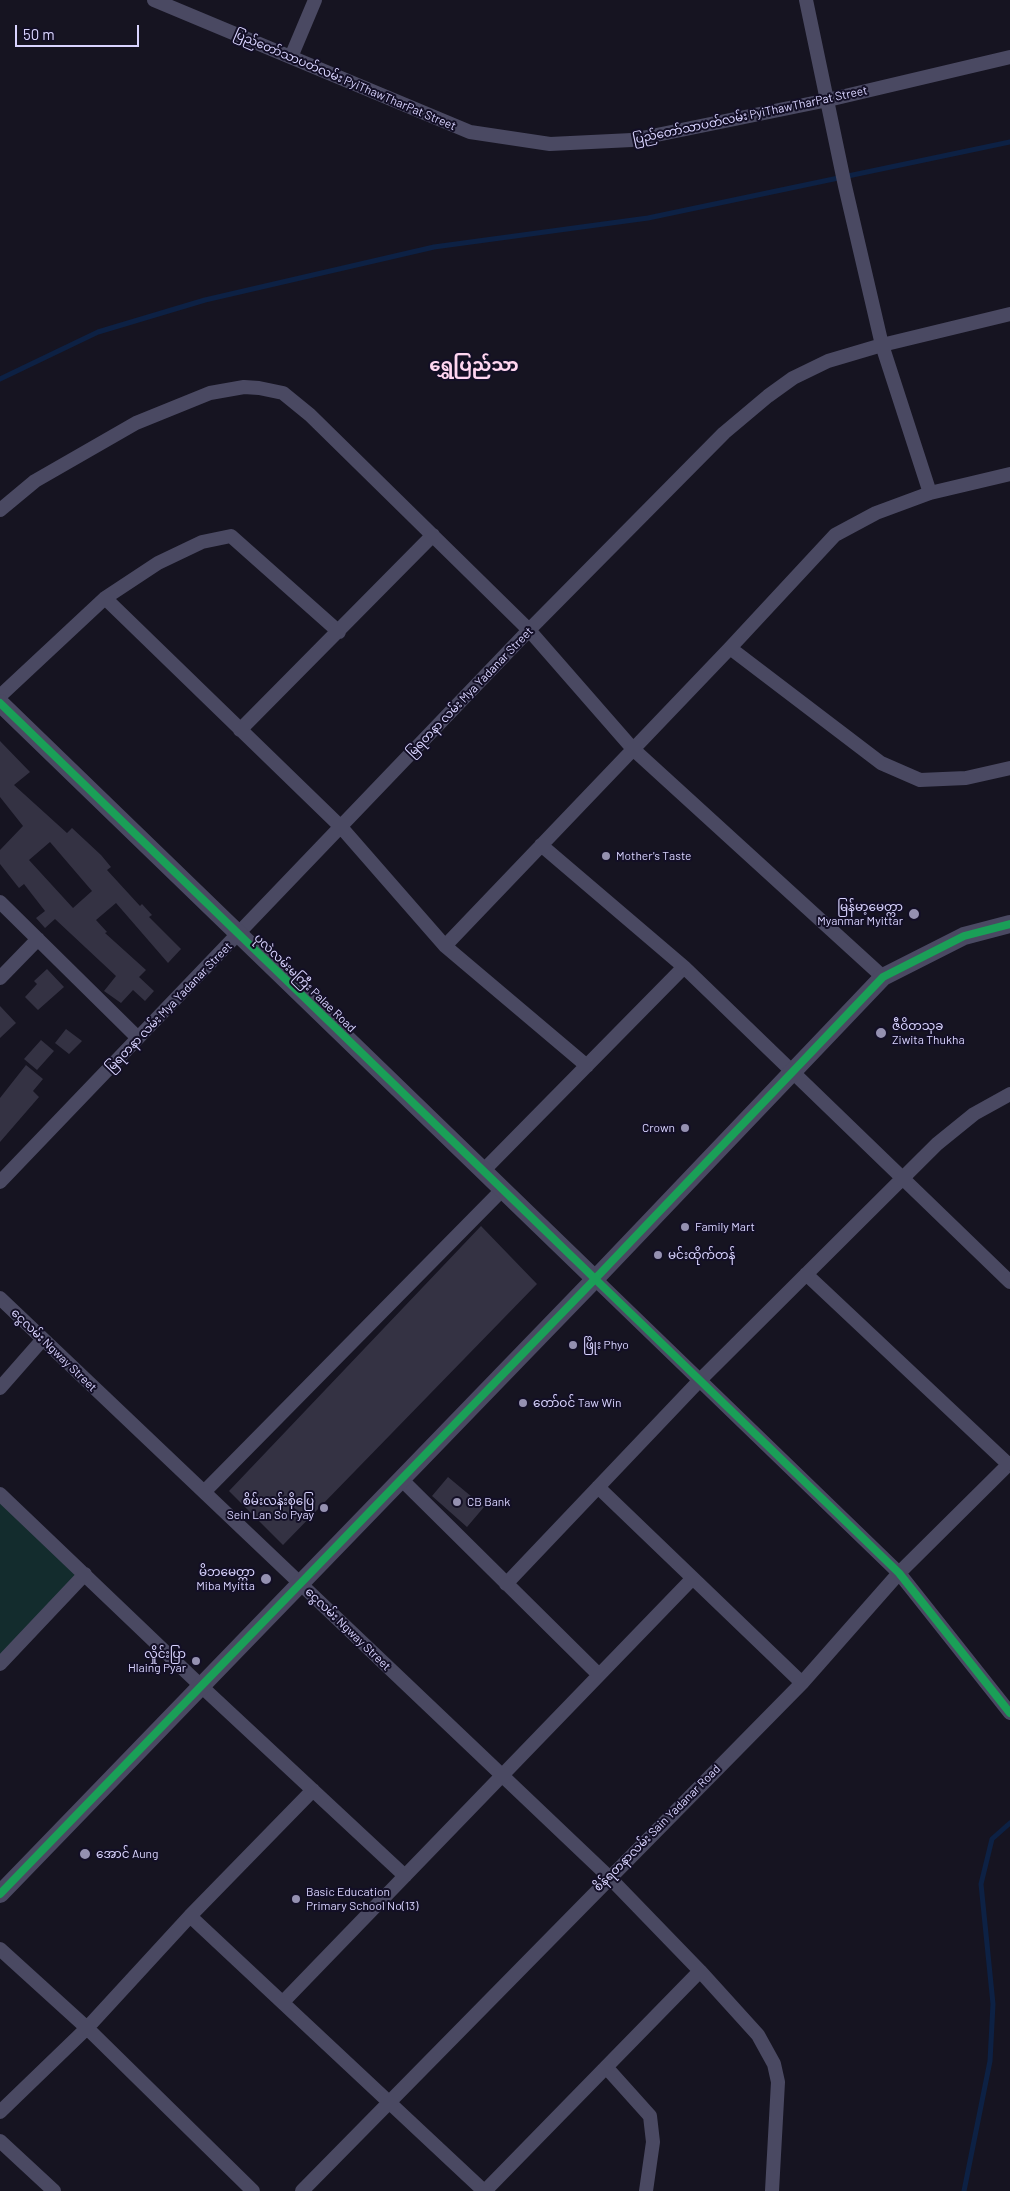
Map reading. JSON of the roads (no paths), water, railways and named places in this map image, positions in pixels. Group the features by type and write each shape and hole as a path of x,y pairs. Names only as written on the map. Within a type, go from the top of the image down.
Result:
{"street":[{"name":"ပြည်တော်သာပတ်လမ်း PyiThawTharPat Street","path":"154,0 470,132 550,144 632,140 828,100 1010,57"},
{"path":"291,57 315,0"},
{"path":"806,0 845,186 882,345 930,493"},
{"name":"မြရတနာ လမ်း Mya Yadanar Street","path":"0,1182 529,630 724,433 768,396 793,378 828,362 882,345 1010,314"},
{"path":"0,510 34,482 136,423 210,393 244,387 282,393 310,415 529,630 633,749 882,977"},
{"path":"444,946 730,648 835,535 876,512 930,493 1010,474"},
{"path":"240,730 433,535"},
{"path":"0,696 105,598 158,562 202,542 231,536 338,632"},
{"path":"105,598 341,827 444,946 587,1066"},
{"path":"730,648 881,763 920,780 966,778 1010,768"},
{"name":"ပုလဲလမ်းမကြီး Palae Road","path":"0,703 595,1279"},
{"path":"541,845 684,967 791,1073 904,1177 1010,1282"},
{"path":"0,902 138,1038"},
{"path":"0,1894 595,1279 882,977 964,936 1010,924"},
{"path":"0,978 38,939"},
{"path":"483,1171 684,967"},
{"path":"506,1584 700,1381 937,1144 974,1114 1010,1094"},
{"path":"204,1492 502,1190"},
{"path":"806,1274 1009,1464"},
{"path":"595,1279 899,1573 1010,1712"},
{"name":"ငွေလမ်း Ngway Street","path":"0,1298 608,1877 700,1971 758,2035 774,2064 778,2082 772,2191"},
{"path":"0,1388 43,1339"},
{"name":"စိန်ရတနာလမ်း Sain Yadanar Road","path":"302,2191 608,1877 802,1683 899,1573 1009,1464"},
{"path":"401,1479 599,1675"},
{"path":"598,1487 802,1683"},
{"path":"0,1494 201,1686 405,1876"},
{"path":"0,1664 85,1574"},
{"path":"283,2002 692,1579"},
{"path":"0,2112 87,2028 190,1916 313,1790"},
{"path":"190,1916 485,2191 700,1971"},
{"path":"0,1949 87,2028 253,2191"},
{"path":"606,2068 650,2116 653,2142 646,2191"},
{"path":"0,2141 54,2191"}],"waterway":[{"path":"0,379 98,332 205,300 434,247 648,218 1010,142"},
{"path":"964,2191 990,2061 993,2004 981,1884 992,1839 1010,1823"}],"place":[{"name":"Mother's Taste","path":"606,856"},
{"name":"မြန်မာ့မေတ္တာ Myanmar Myittar","path":"914,914"},
{"name":"ဇီဝိတသုခ Ziwita Thukha","path":"881,1033"},
{"name":"Crown","path":"685,1128"},
{"name":"Family Mart","path":"685,1227"},
{"name":"မင်းထိုက်တန်","path":"658,1255"},
{"name":"ဖြိုး Phyo","path":"573,1345"},
{"name":"တော်ဝင် Taw Win","path":"523,1403"},
{"name":"CB Bank","path":"457,1502"},
{"name":"စိမ်းလန်းစိုပြေ Sein Lan So Pyay","path":"324,1508"},
{"name":"မိဘမေတ္တာ Miba Myitta","path":"266,1579"},
{"name":"လှိုင်းပြာ Hlaing Pyar","path":"196,1661"},
{"name":"အောင် Aung","path":"85,1854"},
{"name":"Basic Education Primary School No(13)","path":"296,1899"}],"district":[{"name":"ရွှေပြည်သာ","path":"474,365"}]}
